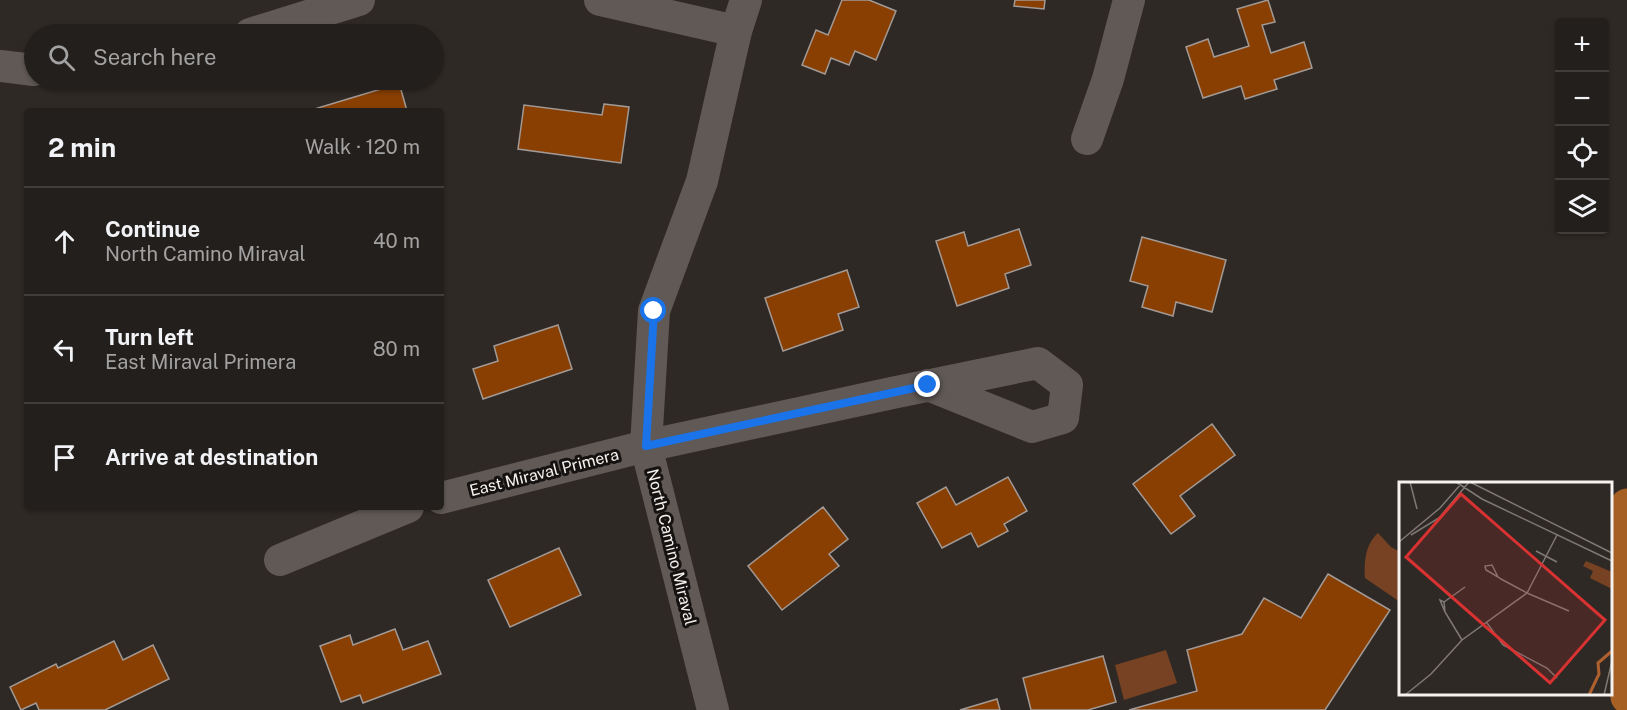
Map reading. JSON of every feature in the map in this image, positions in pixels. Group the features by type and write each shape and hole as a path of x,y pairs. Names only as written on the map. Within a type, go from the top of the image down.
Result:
{"main road":[{"path":"1627,505 1622,582 1627,697"}],"street":[{"path":"282,24 359,0"},
{"path":"600,0 736,31"},
{"name":"North Camino Miraval","path":"713,710 646,446 654,311 702,181 736,31 746,0"},
{"path":"1087,139 1108,78 1129,0"},
{"path":"0,66 24,69"},
{"name":"East Miraval Primera","path":"444,497 646,446 928,385"},
{"path":"280,560 401,510"}],"shaded area":[{"path":"1378,533 1391,547 1399,551 1399,601 1365,578 1366,554"},
{"path":"1166,650 1177,683 1124,700 1115,665"}],"building":[{"path":"842,0 869,0 896,11 876,60 855,51 849,65 831,58 825,74 802,65 816,30 828,35"},
{"path":"1015,0 1045,0 1044,9 1014,6"},
{"path":"1268,0 1275,22 1262,25 1271,53 1304,42 1312,68 1274,80 1277,89 1245,99 1241,86 1203,98 1186,47 1208,39 1214,57 1249,46 1237,9"},
{"path":"378,90 401,90 406,108 318,108"},
{"path":"604,104 629,107 621,163 518,149 524,105 602,115"},
{"path":"1019,229 1031,265 1005,274 1009,288 957,306 936,241 964,232 968,246"},
{"path":"1142,237 1226,260 1212,312 1176,302 1173,316 1142,307 1148,286 1130,281"},
{"path":"847,270 859,307 838,314 843,330 783,351 765,298"},
{"path":"558,325 572,369 483,399 473,369 498,361 494,346"},
{"path":"1212,424 1235,455 1180,496 1195,516 1171,534 1133,484"},
{"path":"1008,477 1027,511 1004,524 1008,531 978,547 971,533 942,548 917,503 946,487 956,505"},
{"path":"823,507 848,539 829,554 839,566 782,610 748,566"},
{"path":"559,548 581,595 510,627 488,580"},
{"path":"1328,574 1390,610 1325,710 1129,710 1197,691 1187,650 1242,634 1264,598 1301,618"},
{"path":"395,629 403,650 428,641 441,674 363,703 360,695 341,702 320,646 350,635 353,645"},
{"path":"114,641 123,660 153,645 169,679 105,710 39,710 36,703 21,710 10,687 56,664 58,668"},
{"path":"1103,656 1116,702 1088,710 1031,710 1023,678"},
{"path":"997,699 1000,710 960,710"}],"route":[{"path":"654,311 646,446 928,385"}]}
